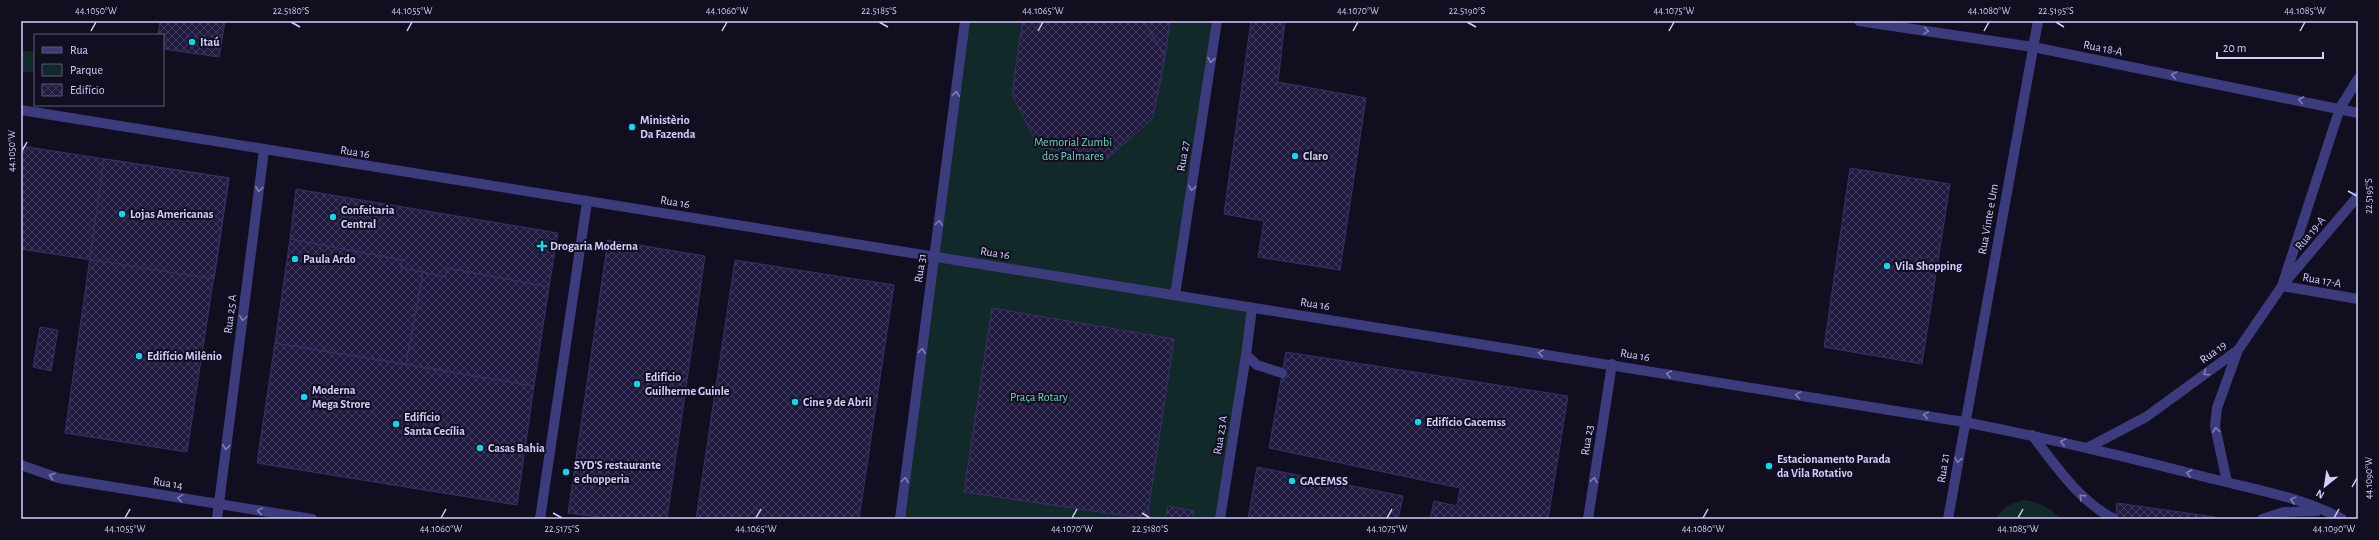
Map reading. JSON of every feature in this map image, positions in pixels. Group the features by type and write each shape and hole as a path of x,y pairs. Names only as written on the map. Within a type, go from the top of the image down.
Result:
{"street":[{"name":"Rua 31","path":"900,519 965,21"},
{"name":"Rua 27","path":"1175,295 1217,21"},
{"name":"Rua 18-A","path":"1859,21 2033,48 2358,112"},
{"name":"Rua Vinte e Um","path":"1964,422 2038,21"},
{"path":"2238,350 2282,286 2340,108 2358,79"},
{"name":"Rua 16","path":"21,110 587,202 1612,364 1964,422 2089,447 2227,482 2301,502 2331,513 2342,519"},
{"name":"Rua 25 A","path":"216,519 264,150"},
{"name":"Rua 19-A","path":"2282,286 2358,196"},
{"path":"540,519 587,202"},
{"name":"Rua 17-A","path":"2282,286 2358,299"},
{"name":"Rua 23 A","path":"1220,519 1252,308"},
{"name":"Rua 19","path":"2089,447 2146,417 2238,350"},
{"name":"Rua 19","path":"2227,482 2215,426 2217,408 2238,350"},
{"path":"1246,354 1257,366 1282,374"},
{"name":"Rua 23","path":"1588,519 1612,364"},
{"name":"Rua 21","path":"1948,519 1964,422"},
{"path":"2032,435 2078,493 2091,505 2114,519"},
{"name":"Rua 14","path":"21,465 58,478 312,519"},
{"path":"2262,519 2284,512 2298,511 2331,513"}],"green space":[{"name":"Praça Rotary","path":"965,21 1217,21 1175,295 1252,308 1220,519 900,519"},
{"path":"21,50 34,52 34,73 21,71"},
{"path":"2024,500 2035,502 2044,506 2061,519 1996,519 2001,511 2007,506"}],"building":[{"name":"Itaú","path":"160,21 225,21 219,57 164,49 164,34 158,34"},
{"path":"1023,21 1035,21 1020,37"},
{"name":"Memorial Zumbi dos Palmares","path":"1035,21 1144,21 1165,57 1153,118 1106,160 1039,147 1012,95 1020,37"},
{"path":"1144,21 1170,21 1165,57"},
{"name":"Claro","path":"1251,21 1285,21 1278,82 1366,98 1340,270 1258,257 1264,221 1224,214"},
{"name":"Lojas Americanas","path":"21,146 229,178 214,279 21,249"},
{"name":"Edifício Milênio","path":"104,159 229,178 187,452 65,433"},
{"name":"Vila Shopping","path":"1850,168 1950,184 1922,364 1824,347"},
{"path":"296,189 558,233 549,287 447,268 445,277 401,268 402,260 290,239"},
{"path":"290,239 402,260 401,268 423,272 406,364 275,343"},
{"name":"Edifício Guilherme Guinle","path":"608,240 705,256 667,519 614,519 568,513"},
{"name":"Cine 9 de Abril","path":"735,260 894,285 859,519 696,519"},
{"path":"447,268 549,287 534,386 406,364 423,272 445,277"},
{"path":"992,308 1174,339 1147,519 964,492"},
{"path":"40,327 58,330 51,371 33,367"},
{"name":"Edifício Santa Cecília","path":"275,343 534,386 517,505 257,463"},
{"name":"Edifício Gacemss","path":"1286,352 1568,396 1548,519 1430,519 1434,501 1457,506 1460,488 1269,448"},
{"name":"GACEMSS","path":"1257,467 1403,496 1398,519 1248,519"},
{"path":"2117,503 2215,517 2215,519 2115,519"},
{"path":"1168,506 1194,511 1193,519 1165,519"}],"place":[{"name":"Itaú","path":"192,42"},
{"name":"Ministèrio Da Fazenda","path":"632,127"},
{"name":"Claro","path":"1295,156"},
{"name":"Lojas Americanas","path":"122,214"},
{"name":"Confeitaria Central","path":"333,217"},
{"name":"Drogaria Moderna","path":"542,246"},
{"name":"Paula Ardo","path":"295,259"},
{"name":"Vila Shopping","path":"1887,266"},
{"name":"Edifício Milênio","path":"139,356"},
{"name":"Edifício Guilherme Guinle","path":"637,384"},
{"name":"Moderna Mega Strore","path":"304,397"},
{"name":"Cine 9 de Abril","path":"795,402"},
{"name":"Edifício Gacemss","path":"1418,422"},
{"name":"Edifício Santa Cecília","path":"396,424"},
{"name":"Casas Bahia","path":"480,448"},
{"name":"Estacionamento Parada da Vila Rotativo","path":"1769,466"},
{"name":"SYD'S restaurante e chopperia","path":"566,472"},
{"name":"GACEMSS","path":"1292,481"}]}
